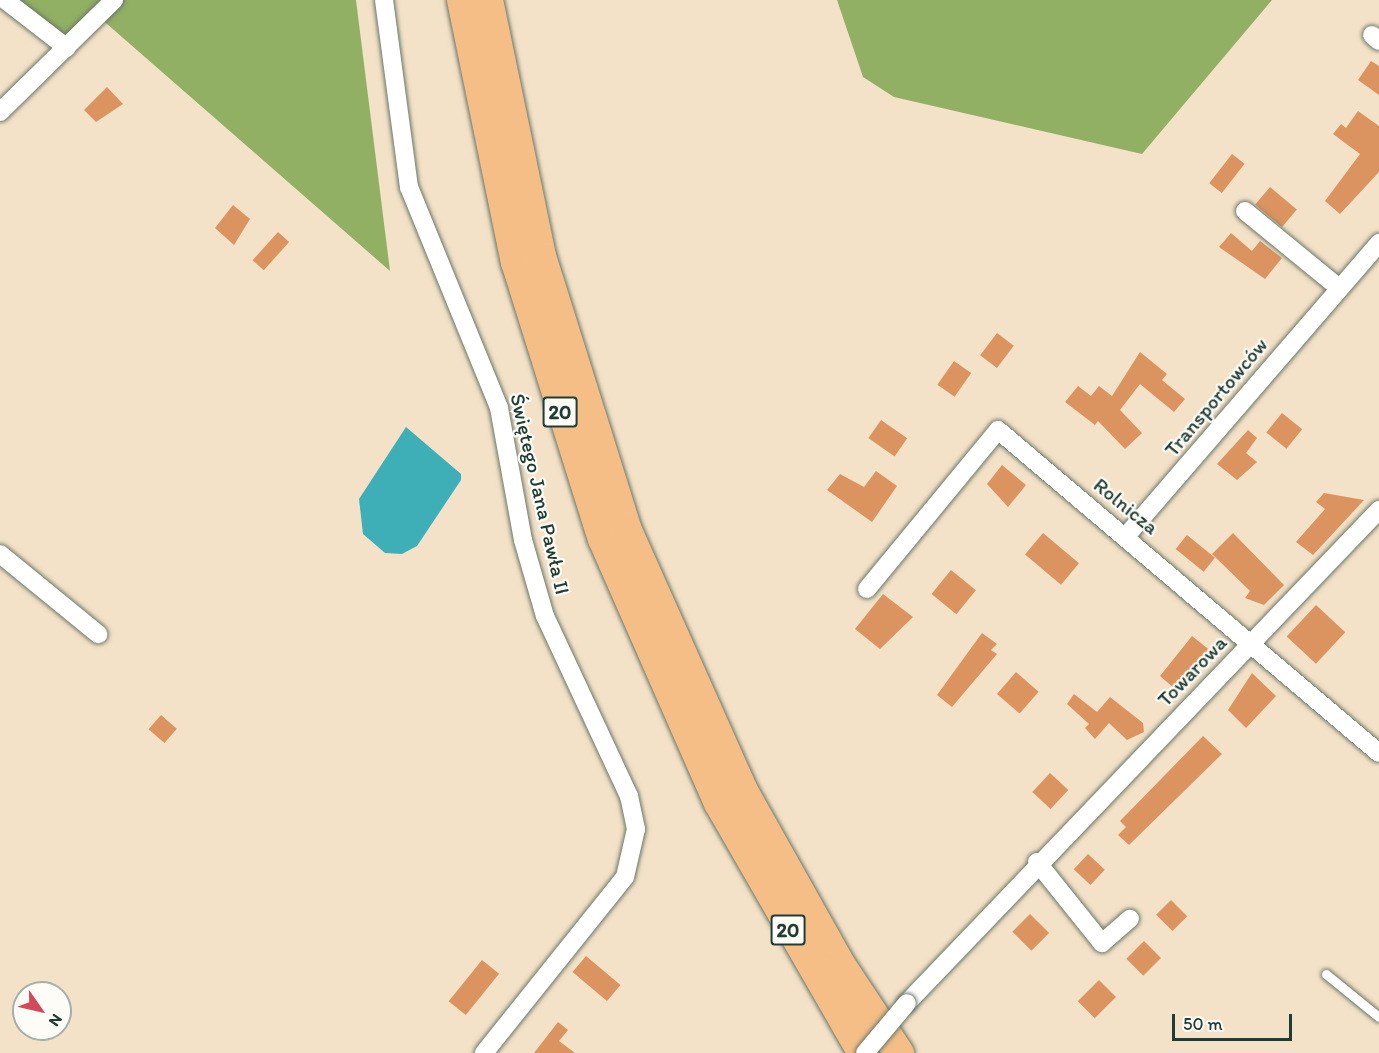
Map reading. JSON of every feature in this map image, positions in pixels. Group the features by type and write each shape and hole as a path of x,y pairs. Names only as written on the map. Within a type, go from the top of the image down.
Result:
{"main road":[{"name":"20","path":"462,0 516,262 603,539 719,803 864,1053"},
{"name":"20","path":"488,0 541,256 626,528 743,791 840,964 899,1053"}],"street":[{"path":"5,0 67,48"},
{"path":"0,112 114,0"},
{"name":"Świętego Jana Pawła II","path":"384,0 409,187 500,408 523,540 545,616 629,796 636,829 625,877 484,1053"},
{"path":"1245,211 1339,288"},
{"name":"Transportowców","path":"1127,535 1379,243"},
{"name":"Rolnicza","path":"867,589 998,430 1127,535 1379,753"},
{"name":"Towarowa","path":"864,1053 1037,862 1379,510"},
{"path":"0,554 98,634"},
{"path":"1037,862 1102,943 1130,918"}],"lane":[{"path":"1326,974 1379,1017"}],"green space":[{"path":"14,0 356,0 390,271 91,10 63,39"},
{"path":"837,0 1272,0 1142,154 894,97 863,77"}],"water":[{"path":"406,427 461,474 461,480 417,546 402,554 385,553 363,534 359,499"}],"building":[{"path":"1371,61 1379,66 1379,95 1358,80"},
{"path":"107,87 123,104 96,122 84,110"},
{"path":"1358,111 1379,126 1379,172 1340,214 1325,201 1360,154 1333,134 1341,124 1346,128"},
{"path":"1232,154 1245,164 1222,193 1209,183"},
{"path":"1270,187 1297,209 1282,227 1255,205"},
{"path":"233,205 250,219 234,245 215,228"},
{"path":"278,232 289,242 264,270 253,260"},
{"path":"1231,233 1252,251 1260,241 1282,258 1265,279 1219,247"},
{"path":"997,333 1014,346 997,368 980,355"},
{"path":"1140,352 1167,374 1162,380 1185,399 1174,412 1140,384 1120,410 1142,433 1125,449 1098,421 1095,425 1065,402 1078,386 1091,396 1099,386 1112,396"},
{"path":"954,361 971,373 955,397 937,385"},
{"path":"1282,413 1302,429 1286,449 1266,432"},
{"path":"881,420 907,438 895,456 868,438"},
{"path":"1248,430 1257,438 1246,453 1257,462 1237,480 1217,464"},
{"path":"1002,465 1026,485 1008,507 987,484"},
{"path":"876,471 897,486 872,522 827,490 840,474 864,487"},
{"path":"1324,493 1364,500 1313,555 1296,542 1325,509 1316,502"},
{"path":"1043,533 1079,563 1061,585 1025,554"},
{"path":"1233,533 1284,585 1264,605 1245,598 1250,591 1212,554"},
{"path":"1187,535 1215,558 1204,572 1176,549"},
{"path":"951,570 976,590 956,614 931,594"},
{"path":"883,594 913,617 880,649 855,629"},
{"path":"1316,605 1345,632 1316,664 1287,636"},
{"path":"982,633 997,644 991,650 997,654 952,707 937,695"},
{"path":"1192,636 1212,652 1203,665 1198,660 1175,689 1160,676"},
{"path":"1016,672 1039,692 1020,714 997,694"},
{"path":"1252,673 1276,696 1246,728 1228,710"},
{"path":"1074,694 1097,712 1110,697 1143,723 1144,732 1127,740 1109,723 1095,739 1085,728 1089,724 1067,704"},
{"path":"161,715 177,729 164,743 149,729"},
{"path":"1203,736 1222,754 1129,845 1118,835 1126,827 1120,821"},
{"path":"1050,773 1068,790 1051,809 1032,792"},
{"path":"1088,854 1105,870 1090,885 1074,869"},
{"path":"1171,900 1187,916 1172,931 1156,915"},
{"path":"1030,914 1049,933 1031,951 1012,932"},
{"path":"1144,941 1161,958 1143,976 1126,959"},
{"path":"586,956 620,985 607,1001 573,972"},
{"path":"482,960 499,974 466,1015 449,1001"},
{"path":"1099,980 1116,997 1095,1018 1078,1001"},
{"path":"558,1022 568,1030 559,1041 575,1053 534,1053"}]}
